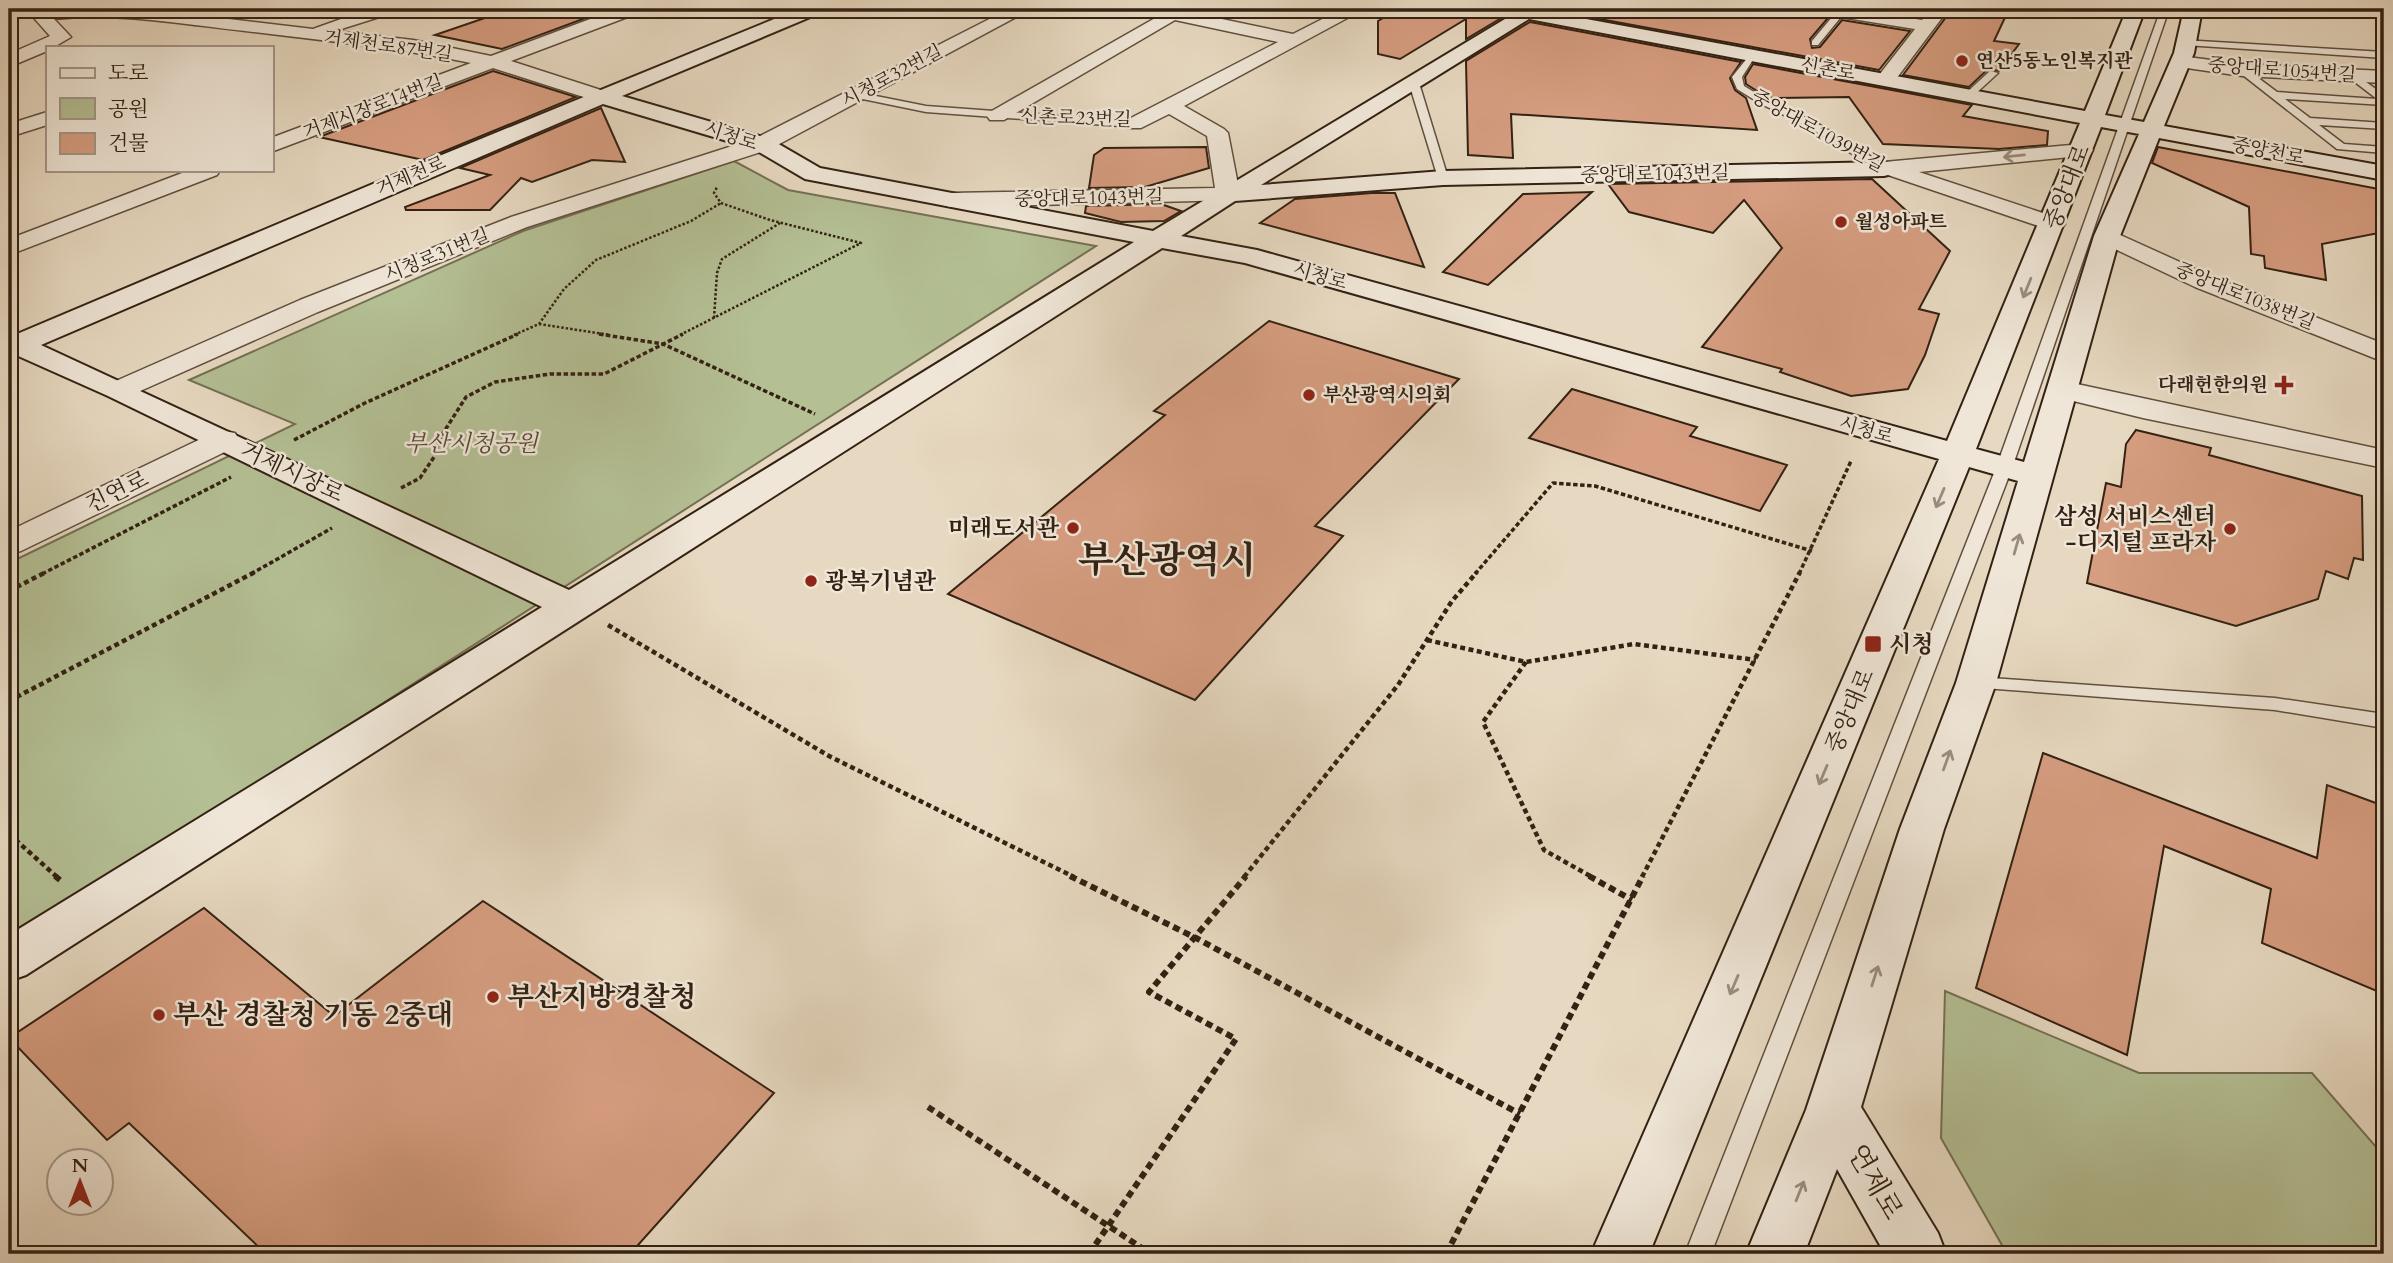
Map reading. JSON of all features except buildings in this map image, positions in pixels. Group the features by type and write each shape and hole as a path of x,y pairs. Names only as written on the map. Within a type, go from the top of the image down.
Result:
{"main road":[{"name":"거제천로","path":"11,344 814,9"},
{"name":"신촌로","path":"1503,9 1530,11 2138,126"},
{"name":"중앙대로","path":"1620,1254 1958,456 2053,224 2136,9"},
{"path":"9,960 1228,195 1530,11"},
{"path":"1775,1254 1833,1110 1922,828 1976,683 2020,472 2063,390 2138,126 2186,38"},
{"name":"시청로","path":"603,97 766,147 813,174 1248,256 2020,472"},
{"name":"중앙천로","path":"2138,126 2384,173"},
{"name":"중앙대로1043번길","path":"1228,195 1443,178 1884,169"},
{"name":"거제시장로","path":"11,344 119,390 573,607"},
{"name":"연제로","path":"1833,1110 1917,1254"}],"street":[{"path":"271,46 386,9"},
{"name":"거제시장로14번길","path":"273,145 632,9"},
{"name":"시청로32번길","path":"766,147 856,95 1022,9"},
{"path":"1144,9 1296,40"},
{"name":"신촌로23번길","path":"1134,124 1355,9"},
{"path":"1821,9 1926,26"},
{"path":"1886,79 1940,9"},
{"name":"거제천로87번길","path":"38,12 77,10 144,14 413,46 493,62 603,97"},
{"path":"9,61 62,37 38,12"},
{"path":"997,116 1174,14"},
{"name":"중앙대로1054번길","path":"2186,38 2242,70 2384,78"},
{"path":"1169,106 1217,133 1228,195"},
{"path":"9,131 46,118"},
{"name":"시청로31번길","path":"119,390 309,306 519,222 766,147"},
{"name":"중앙대로1043번길","path":"1884,169 2082,150"},
{"name":"중앙대로1039번길","path":"1884,169 2053,224"},
{"path":"9,248 204,172"},
{"name":"중앙대로1043번길","path":"951,200 1228,195"},
{"name":"중앙대로1038번길","path":"2107,236 2204,282 2384,354"},
{"path":"2063,390 2106,402 2335,446 2384,459"},
{"name":"진연로","path":"9,544 225,440"}],"lane":[{"path":"1698,1254 2020,472 2138,126 2165,9"},
{"path":"1815,43 1841,12"},
{"path":"2186,38 2384,55"},
{"name":"중앙대로1039번길","path":"1752,55 1737,76 1740,87 1764,102 1811,124 1884,169"},
{"path":"2242,70 2341,147 2384,150"},
{"path":"1969,95 1993,73"},
{"path":"2352,76 2384,100"},
{"path":"1414,83 1443,178"},
{"name":"신촌로23번길","path":"856,95 926,109 1134,124"},
{"path":"2274,95 2384,100"},
{"path":"2308,121 2384,126"},
{"path":"1976,683 2275,704 2384,721"}],"path":[{"path":"366,508 420,478 434,457 440,438 466,397 495,382 550,374 604,374 861,243 721,204 714,193 724,171 766,147"},
{"path":"539,324 549,305 595,260 703,217 721,204"},
{"path":"714,318 716,273 722,260 781,222"},
{"path":"261,458 365,402 539,324 663,344 852,432"},
{"path":"1446,1254 1812,551 1851,461"},
{"path":"9,591 232,477"},
{"path":"1089,1254 1236,1039 1149,992 1196,938 1398,685 1452,601 1553,483 1595,486 1812,551"},
{"path":"9,701 337,526"},
{"path":"573,607 628,635 829,756 1196,938 1520,1114"},
{"path":"1427,640 1525,662 1634,644 1756,660"},
{"path":"1525,662 1483,722 1544,850 1632,900"},
{"path":"9,834 92,908"},
{"path":"928,1107 1151,1254"}],"green space":[{"name":"부산시청공원","path":"734,161 788,190 1096,246 9,943 9,563 295,424 189,380 523,231"},
{"path":"1945,991 2139,1073 2312,1073 2384,1156 2384,1254 2007,1254 1941,1138"}],"place":[{"name":"연산5동노인복지관","path":"1962,61"},
{"name":"월성아파트","path":"1841,222"},
{"name":"다래헌한의원","path":"2284,385"},
{"name":"부산광역시의회","path":"1309,395"},
{"name":"미래도서관","path":"1073,528"},
{"name":"삼성 서비스센터 -디지털 프라자","path":"2230,529"},
{"name":"광복기념관","path":"811,581"},
{"name":"시청","path":"1873,644"},
{"name":"부산지방경찰청","path":"493,997"},
{"name":"부산 경찰청 기동 2중대","path":"159,1015"}],"district":[{"name":"부산광역시","path":"1167,560"}]}
